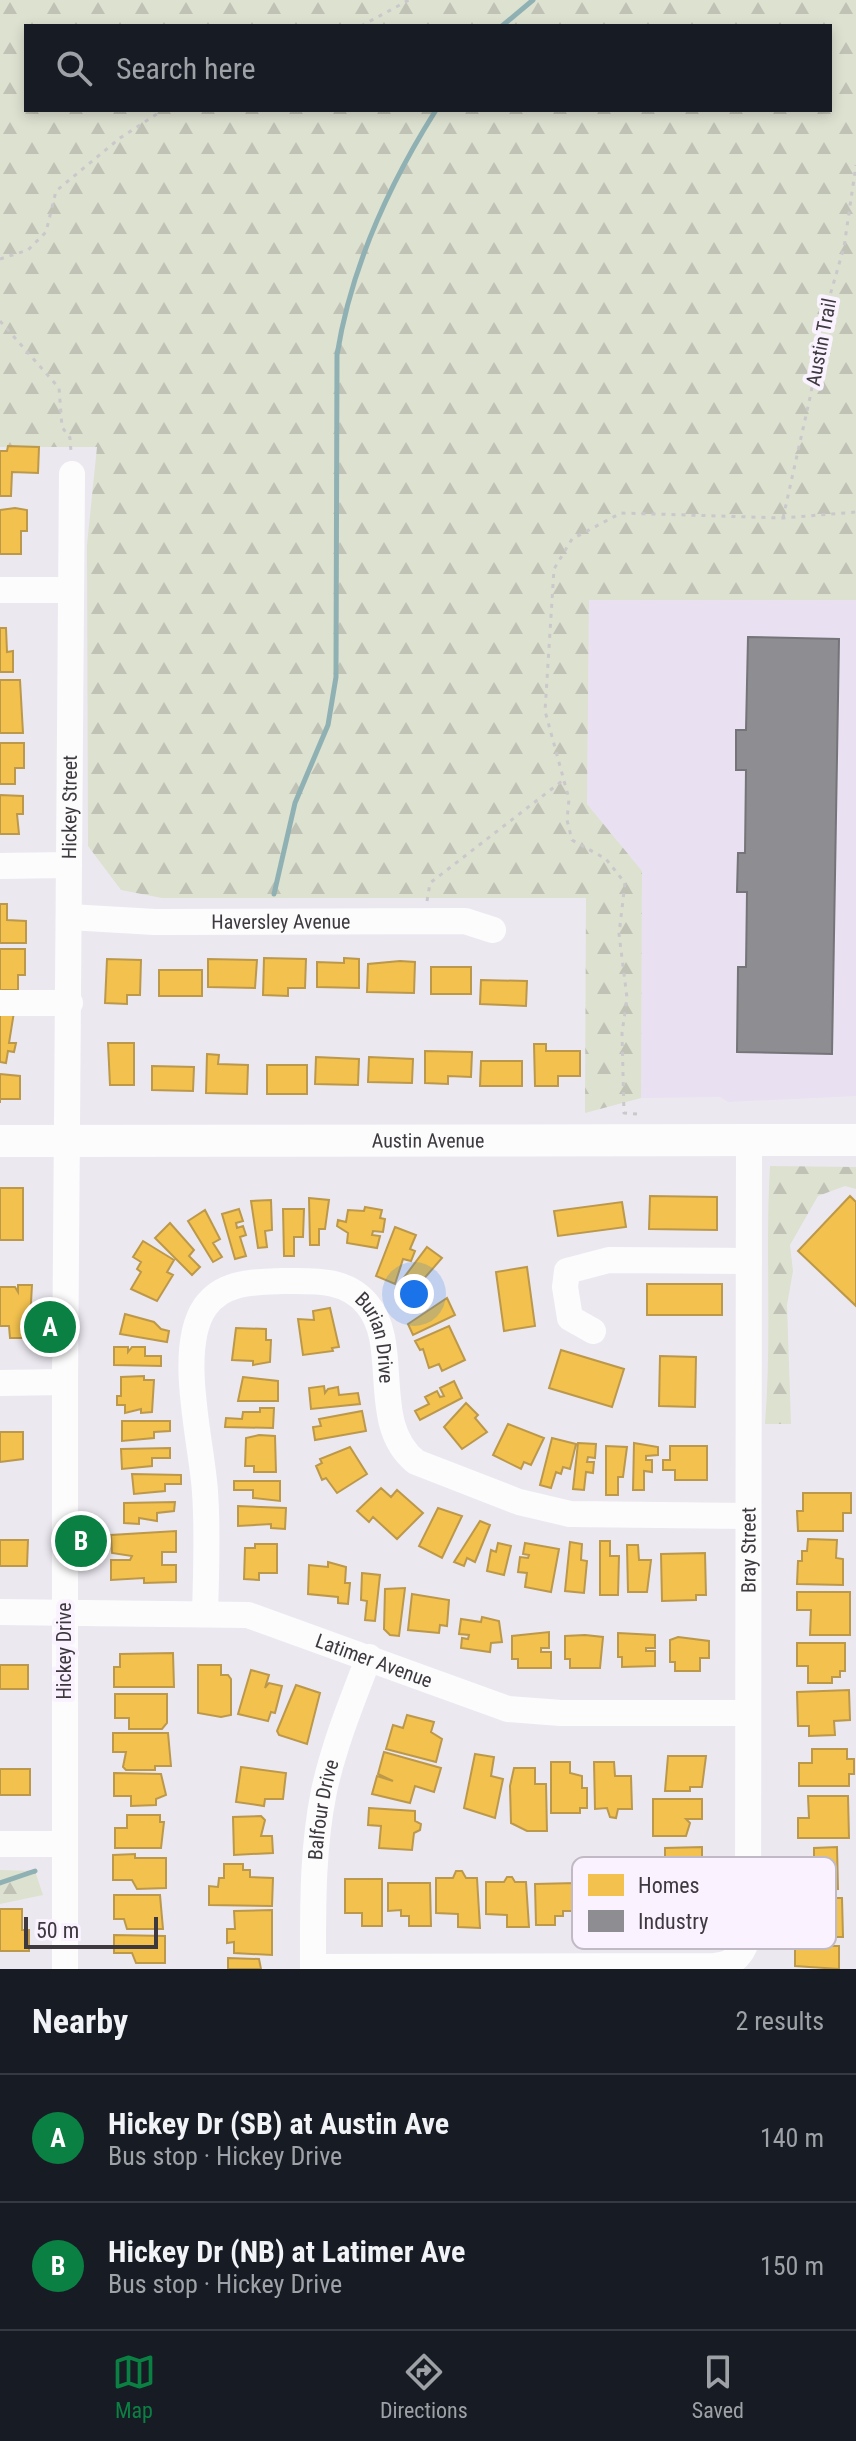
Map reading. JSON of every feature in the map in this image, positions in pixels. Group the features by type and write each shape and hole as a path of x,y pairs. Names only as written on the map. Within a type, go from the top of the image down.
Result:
{"main road":[{"name":"Austin Avenue","path":"0,1141 856,1140"}],"street":[{"name":"Hickey Street","path":"67,1141 72,474"},
{"path":"0,590 70,590"},
{"path":"0,866 68,865"},
{"name":"Haversley Avenue","path":"69,917 155,922 465,921 493,930"},
{"path":"0,1003 70,1003"},
{"name":"Hickey Drive","path":"65,1969 67,1141"},
{"name":"Bray Street","path":"748,1857 749,1141"},
{"path":"593,1331 570,1318 565,1287 567,1271 609,1260 749,1261"},
{"name":"Burian Drive","path":"205,1614 205,1496 195,1402 195,1334 206,1305 217,1295 247,1282 321,1281 348,1289 368,1305 380,1333 392,1423 406,1455 416,1462 519,1502 570,1514 748,1516"},
{"path":"0,1383 65,1382"},
{"name":"Latimer Avenue","path":"0,1612 205,1614 264,1619 490,1704 524,1712 747,1713"},
{"name":"Balfour Drive","path":"313,1968 313,1886 324,1792 336,1745 369,1657"},
{"path":"0,1844 65,1844"},
{"name":"Bray Street","path":"313,1968 714,1966 728,1964 739,1956 742,1949"}],"path":[{"path":"365,24 409,0"},
{"path":"0,259 28,250 46,232 56,191 120,138 160,112"},
{"name":"Austin Trail","path":"783,518 811,393 822,323 846,227 856,165"},
{"path":"846,227 856,229"},
{"path":"0,321 59,388 62,427 70,438 72,474"},
{"path":"630,1113 624,1113 622,1033 627,998 619,934 625,883 606,859 572,840 567,820 569,799 545,711 554,569 572,539 621,513 783,518 856,512"},
{"path":"424,921 430,883 562,781"}],"shaded area":[{"path":"589,599 856,600 856,1096 728,1102 720,1097 641,1098 642,871 587,804"}],"green space":[{"path":"0,0 856,0 856,600 589,600 587,804 642,871 641,1098 585,1113 586,898 162,898 121,890 88,846 87,545 97,447 0,447"},
{"path":"770,1166 856,1167 856,1189 845,1186 818,1196 790,1245 793,1271 787,1305 791,1424 765,1424"},
{"path":"0,1870 35,1871 43,1895 0,1904"}],"building: Homes":[{"path":"8,446 39,447 38,473 12,472 11,496 0,496 0,451 7,451"},
{"path":"0,510 27,510 27,531 21,531 21,554 0,554"},
{"path":"0,628 6,628 7,652 13,651 13,672 0,672"},
{"path":"0,680 20,680 23,733 0,733"},
{"path":"0,743 24,743 24,768 15,768 15,784 0,784"},
{"path":"0,795 23,796 23,814 17,814 19,834 0,834"},
{"path":"0,904 7,904 7,920 26,921 26,943 0,943"},
{"path":"0,949 25,949 25,975 18,975 18,990 0,990"},
{"path":"264,958 306,959 305,988 288,988 288,996 263,995"},
{"path":"344,958 359,959 359,988 317,987 317,962 344,963"},
{"path":"107,959 141,960 140,995 127,995 127,1004 105,1003"},
{"path":"208,959 257,960 255,988 208,987"},
{"path":"415,962 414,993 367,992 368,964"},
{"path":"431,967 471,967 471,994 431,994"},
{"path":"159,970 202,970 202,996 159,996"},
{"path":"481,980 527,981 526,1006 480,1004"},
{"path":"0,1012 14,1012 9,1043 16,1043 14,1052 8,1051 6,1063 0,1062"},
{"path":"108,1043 134,1043 134,1085 110,1085"},
{"path":"534,1044 546,1044 546,1051 580,1051 580,1076 558,1076 558,1086 535,1086"},
{"path":"425,1051 472,1052 471,1077 448,1076 448,1084 425,1083"},
{"path":"207,1054 219,1055 218,1064 248,1065 247,1094 206,1093"},
{"path":"316,1057 359,1059 358,1085 315,1084"},
{"path":"369,1057 413,1059 412,1083 368,1082"},
{"path":"481,1061 522,1061 522,1086 480,1086"},
{"path":"267,1065 307,1065 307,1094 267,1094"},
{"path":"152,1066 194,1067 193,1091 152,1090"},
{"path":"0,1074 20,1076 20,1099 0,1099"},
{"path":"0,1188 23,1188 23,1240 0,1240"},
{"path":"650,1196 717,1197 717,1230 649,1229"},
{"path":"850,1196 856,1202 856,1306 798,1251"},
{"path":"309,1198 329,1200 325,1229 319,1229 319,1245 310,1245"},
{"path":"271,1200 272,1230 265,1231 267,1247 258,1248 251,1201"},
{"path":"622,1202 626,1227 558,1236 554,1211"},
{"path":"365,1207 382,1210 380,1218 385,1219 383,1232 373,1231 372,1235 380,1236 377,1248 347,1243 348,1233 337,1226 338,1220 346,1222 348,1210 364,1211"},
{"path":"239,1209 243,1221 236,1223 237,1228 243,1226 246,1235 240,1237 246,1256 235,1259 222,1214"},
{"path":"283,1209 304,1209 303,1237 294,1237 294,1256 284,1256"},
{"path":"205,1210 220,1239 213,1243 222,1257 213,1262 188,1221"},
{"path":"170,1223 194,1250 189,1256 200,1267 192,1275 155,1238"},
{"path":"395,1227 416,1235 410,1249 415,1251 411,1261 403,1259 395,1284 376,1276"},
{"path":"143,1241 174,1260 167,1272 173,1275 157,1301 131,1289 141,1272 137,1269 141,1262 133,1257"},
{"path":"427,1247 442,1258 408,1297 396,1288"},
{"path":"527,1267 535,1326 504,1331 496,1272"},
{"path":"647,1284 722,1284 722,1315 647,1315"},
{"path":"18,1285 32,1285 29,1338 10,1338 9,1326 0,1326 0,1287 15,1287 18,1292"},
{"path":"447,1298 455,1315 413,1335 408,1324"},
{"path":"330,1308 339,1347 332,1348 333,1351 303,1355 298,1319 314,1320 313,1311"},
{"path":"125,1314 154,1322 161,1329 169,1331 167,1342 120,1334"},
{"path":"449,1326 465,1360 442,1371 439,1364 429,1368 423,1349 420,1350 415,1341"},
{"path":"236,1328 266,1329 266,1340 271,1340 270,1362 253,1365 253,1361 232,1360"},
{"path":"114,1347 128,1347 128,1352 132,1347 145,1347 145,1356 161,1356 161,1366 114,1365"},
{"path":"561,1350 624,1369 612,1407 549,1388"},
{"path":"660,1356 696,1357 695,1407 659,1406"},
{"path":"144,1376 144,1380 154,1380 152,1412 141,1413 141,1409 125,1413 125,1405 117,1405 117,1396 121,1396 121,1377"},
{"path":"243,1377 278,1381 278,1401 238,1401"},
{"path":"454,1381 462,1398 420,1420 415,1411 429,1404 425,1397 437,1391 440,1397 444,1396 440,1388"},
{"path":"324,1386 325,1393 338,1387 339,1395 358,1393 360,1404 311,1409 309,1388"},
{"path":"466,1403 478,1415 475,1418 487,1432 462,1449 444,1427"},
{"path":"260,1408 274,1408 273,1428 225,1427 226,1418 242,1419 243,1412 260,1412"},
{"path":"362,1411 366,1431 315,1440 313,1427 321,1426 319,1419"},
{"path":"122,1421 170,1421 170,1431 154,1432 154,1438 122,1441"},
{"path":"508,1424 544,1438 531,1465 524,1462 521,1469 493,1455"},
{"path":"0,1432 23,1432 23,1459 0,1462"},
{"path":"275,1436 276,1472 254,1472 254,1466 245,1466 246,1438"},
{"path":"552,1438 576,1444 570,1469 563,1467 561,1474 556,1472 551,1488 540,1485"},
{"path":"578,1443 596,1444 595,1458 588,1457 587,1462 594,1462 593,1473 586,1472 584,1490 573,1489"},
{"path":"634,1443 658,1447 658,1455 646,1456 646,1460 652,1460 652,1472 644,1471 644,1490 633,1490"},
{"path":"606,1446 627,1447 623,1477 618,1477 618,1495 606,1495"},
{"path":"670,1446 707,1446 707,1480 675,1480 675,1470 663,1470 663,1460 670,1460"},
{"path":"350,1447 367,1474 337,1493 326,1478 322,1480 316,1466 322,1463 320,1459"},
{"path":"170,1448 170,1458 152,1458 152,1466 122,1469 121,1449"},
{"path":"132,1474 181,1475 181,1484 165,1484 165,1491 134,1494"},
{"path":"234,1481 280,1481 280,1501 253,1498 253,1490 234,1490"},
{"path":"381,1488 391,1497 397,1490 423,1513 397,1539 373,1517 369,1522 357,1511"},
{"path":"803,1493 851,1493 851,1513 843,1513 843,1531 798,1531 797,1511 803,1511"},
{"path":"175,1502 174,1511 157,1513 157,1521 139,1518 139,1524 124,1523 124,1503"},
{"path":"238,1506 286,1508 285,1529 271,1528 271,1524 238,1526"},
{"path":"438,1508 462,1516 442,1558 419,1546"},
{"path":"480,1521 490,1525 475,1562 467,1558 464,1566 454,1562"},
{"path":"176,1531 176,1552 162,1552 162,1565 176,1565 176,1582 144,1583 144,1578 111,1580 111,1560 130,1560 132,1556 112,1553 111,1535"},
{"path":"808,1539 837,1540 836,1558 843,1559 843,1585 797,1584 798,1561 802,1561 802,1551 807,1551"},
{"path":"0,1540 28,1540 27,1566 0,1566"},
{"path":"600,1541 610,1541 610,1556 619,1556 618,1595 600,1595"},
{"path":"570,1542 582,1544 581,1560 587,1561 584,1593 565,1591"},
{"path":"498,1543 511,1546 504,1575 487,1571 491,1550 496,1552"},
{"path":"525,1543 559,1549 551,1592 525,1587 527,1573 518,1572 520,1557 528,1558 529,1555 523,1554"},
{"path":"255,1544 277,1544 277,1573 259,1573 259,1580 244,1579 245,1548 255,1548"},
{"path":"627,1545 638,1545 639,1560 651,1560 647,1592 628,1592"},
{"path":"705,1553 706,1595 696,1595 696,1600 662,1601 661,1554"},
{"path":"328,1562 346,1567 345,1583 350,1583 348,1604 338,1603 338,1597 308,1594 309,1565 328,1567"},
{"path":"362,1573 380,1575 375,1621 365,1620 367,1601 361,1600"},
{"path":"405,1588 399,1636 390,1635 384,1629 385,1589"},
{"path":"797,1592 850,1592 850,1635 810,1635 811,1610 797,1610"},
{"path":"412,1594 449,1600 447,1626 440,1625 439,1633 408,1630"},
{"path":"482,1617 499,1621 502,1642 491,1643 490,1652 461,1648 462,1638 468,1639 469,1635 459,1634 461,1619 481,1622"},
{"path":"549,1632 549,1648 541,1648 541,1652 551,1652 551,1668 518,1668 518,1659 512,1659 512,1636"},
{"path":"618,1633 655,1635 655,1648 646,1648 646,1651 655,1651 655,1666 622,1667 622,1657 618,1657"},
{"path":"565,1636 603,1637 600,1668 570,1668 570,1659 565,1659"},
{"path":"678,1637 709,1641 709,1658 700,1658 700,1671 675,1671 675,1662 670,1662 670,1640"},
{"path":"797,1643 845,1643 845,1671 840,1671 840,1677 832,1677 832,1683 808,1683 808,1666 797,1666"},
{"path":"173,1653 174,1687 114,1687 114,1667 120,1667 120,1654"},
{"path":"0,1665 28,1665 28,1689 0,1689"},
{"path":"198,1665 221,1665 221,1675 228,1675 231,1679 231,1715 221,1717 198,1713"},
{"path":"251,1670 269,1675 265,1688 269,1683 282,1686 275,1713 271,1712 268,1721 238,1714"},
{"path":"296,1685 320,1693 307,1744 279,1735 277,1731"},
{"path":"849,1690 850,1720 834,1721 835,1735 809,1736 809,1726 798,1726 797,1692"},
{"path":"115,1694 167,1694 167,1723 162,1729 129,1729 129,1718 115,1718"},
{"path":"407,1715 434,1722 431,1732 442,1739 436,1762 386,1749 393,1725 403,1728"},
{"path":"113,1733 168,1733 171,1766 155,1766 155,1770 126,1770 123,1767 126,1752 113,1752"},
{"path":"812,1749 847,1749 847,1759 854,1759 854,1774 849,1774 849,1786 799,1786 799,1763 812,1763"},
{"path":"384,1752 441,1768 434,1792 415,1786 410,1803 372,1794 377,1776 393,1781 378,1774"},
{"path":"475,1754 494,1757 491,1776 503,1779 495,1818 464,1808"},
{"path":"668,1756 706,1756 702,1787 690,1787 690,1791 665,1791"},
{"path":"551,1762 570,1762 570,1773 582,1776 582,1788 587,1788 587,1808 580,1808 580,1813 551,1813"},
{"path":"594,1762 614,1762 615,1776 631,1776 632,1809 618,1809 616,1818 610,1817 607,1808 595,1809"},
{"path":"241,1767 286,1773 283,1799 265,1799 264,1806 236,1802"},
{"path":"514,1768 535,1768 535,1784 546,1784 547,1831 527,1831 511,1823 510,1786"},
{"path":"0,1769 30,1769 30,1795 0,1795"},
{"path":"114,1773 161,1774 166,1795 156,1799 156,1805 131,1806 131,1796 114,1796"},
{"path":"808,1796 848,1796 849,1838 798,1838 798,1818 809,1818"},
{"path":"653,1799 702,1799 702,1819 686,1819 690,1823 686,1836 653,1836"},
{"path":"369,1808 415,1811 415,1821 421,1824 420,1830 414,1833 412,1850 379,1848 381,1826 368,1825"},
{"path":"127,1815 160,1815 160,1822 164,1822 161,1848 115,1848 115,1828 127,1828"},
{"path":"261,1816 265,1820 261,1836 272,1836 273,1853 234,1855 233,1817"},
{"path":"702,1847 702,1857 665,1857 665,1848"},
{"path":"837,1847 838,1889 836,1857 814,1857 814,1848"},
{"path":"135,1854 135,1858 166,1858 166,1888 137,1889 132,1880 113,1880 113,1855"},
{"path":"224,1864 243,1864 243,1870 250,1870 250,1877 273,1878 272,1906 209,1905 209,1886 218,1887 219,1878 224,1878"},
{"path":"456,1871 462,1871 466,1878 477,1878 480,1928 458,1927 458,1914 436,1913 436,1878 453,1878"},
{"path":"507,1877 512,1877 515,1882 526,1882 529,1927 507,1927 507,1915 486,1914 486,1882 504,1882"},
{"path":"345,1879 382,1879 382,1926 362,1926 362,1913 345,1913"},
{"path":"388,1883 430,1883 431,1926 409,1926 409,1916 401,1916 401,1910 388,1911"},
{"path":"572,1883 572,1911 563,1911 563,1916 555,1916 555,1925 536,1925 535,1884"},
{"path":"114,1895 160,1895 163,1929 127,1929 124,1919 114,1919"},
{"path":"836,1898 842,1898 843,1937 836,1937"},
{"path":"0,1909 22,1909 22,1930 29,1930 29,1951 0,1951"},
{"path":"272,1910 272,1955 234,1953 234,1942 227,1943 227,1929 235,1929 234,1911"},
{"path":"114,1935 165,1936 165,1963 136,1963 132,1953 114,1953"},
{"path":"839,1946 839,1969 795,1966 795,1949 836,1949"},
{"path":"228,1958 259,1959 261,1969 228,1969"}],"building: Industry":[{"path":"748,637 839,639 832,1054 737,1052 738,967 746,967 747,892 737,892 738,853 745,853 746,770 736,770 736,730 746,730"}],"waterway":[{"path":"504,24 533,0"},
{"path":"274,894 295,803 328,725 336,677 337,355 343,322 362,259 387,198 435,112"},
{"path":"0,1883 35,1871"}],"place":[{"name":"Hickey Dr (SB) at Austin Ave","path":"50,1327"},
{"name":"Hickey Dr (NB) at Latimer Ave","path":"81,1541"}]}
